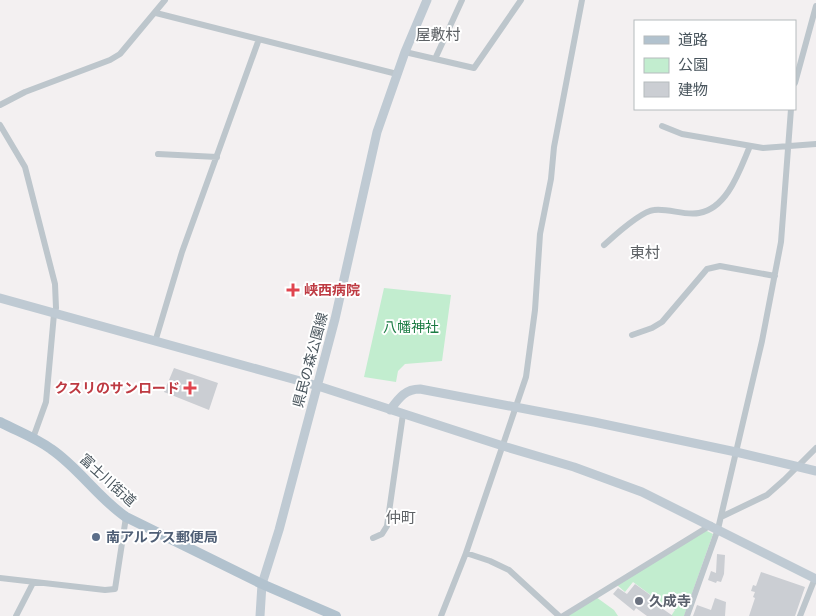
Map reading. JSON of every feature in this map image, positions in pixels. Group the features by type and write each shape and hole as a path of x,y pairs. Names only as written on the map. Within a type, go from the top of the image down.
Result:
{"main road":[{"name":"富士川街道","path":"0,422 33,438 52,450 69,464 108,504 126,517 262,584 336,616"}],"street":[{"path":"0,105 25,92 110,60 120,54 165,0"},
{"name":"県民の森公園線","path":"260,616 262,584 279,530 336,319 377,132 405,52 427,0"},
{"path":"435,59 462,0"},
{"path":"405,52 474,68 521,0"},
{"path":"441,616 466,553 526,377 535,310 540,234 551,178 554,147 582,0"},
{"path":"796,79 816,6"},
{"path":"156,13 397,74"},
{"path":"155,342 182,252 259,39"},
{"path":"687,616 714,527 721,517 762,341 781,242 791,110"},
{"path":"0,125 25,166 55,284 56,308 46,402 33,438"},
{"path":"662,126 682,134 763,148 816,144"},
{"path":"604,245 625,226 652,210 699,214 714,207 732,189 750,146"},
{"path":"158,154 217,156"},
{"path":"632,335 652,328 662,322 707,269 720,266 775,276"},
{"path":"0,298 318,386 612,480 642,492 816,579 800,616"},
{"path":"390,410 400,397 412,389 517,407 736,452 816,471"},
{"path":"373,538 382,534 387,526 403,414"},
{"path":"721,517 767,494 816,448"},
{"path":"0,578 115,590 126,517"},
{"path":"564,616 714,527"},
{"path":"466,553 490,561 508,570 559,616"},
{"path":"16,616 33,582"}],"green space":[{"name":"八幡神社","path":"384,288 451,295 442,361 405,364 398,371 396,382 364,377"},
{"path":"705,530 713,534 684,616 671,616 675,610 668,605 667,607 633,582 625,592 617,585"},
{"path":"596,597 614,610 618,616 567,616"}],"building":[{"path":"174,368 218,383 209,410 164,392"},
{"path":"717,554 725,555 724,574 721,582 717,581 716,583 708,580 711,571 716,573"},
{"path":"761,572 805,587 795,616 749,616 755,598 753,597 755,592 751,591 753,585 756,586"},
{"name":"久成寺","path":"635,584 653,597 650,600 673,616 647,616 636,608 634,611 613,594 618,588 627,594"},
{"path":"715,598 726,602 725,616 693,616 697,605 711,610"}],"place":[{"name":"峡西病院","path":"293,290"},
{"name":"クスリのサンロード","path":"190,388"},
{"name":"南アルプス郵便局","path":"96,537"},
{"name":"久成寺","path":"639,601"}],"district":[{"name":"屋敷村","path":"438,35"},
{"name":"東村","path":"645,253"},
{"name":"仲町","path":"401,518"}]}
